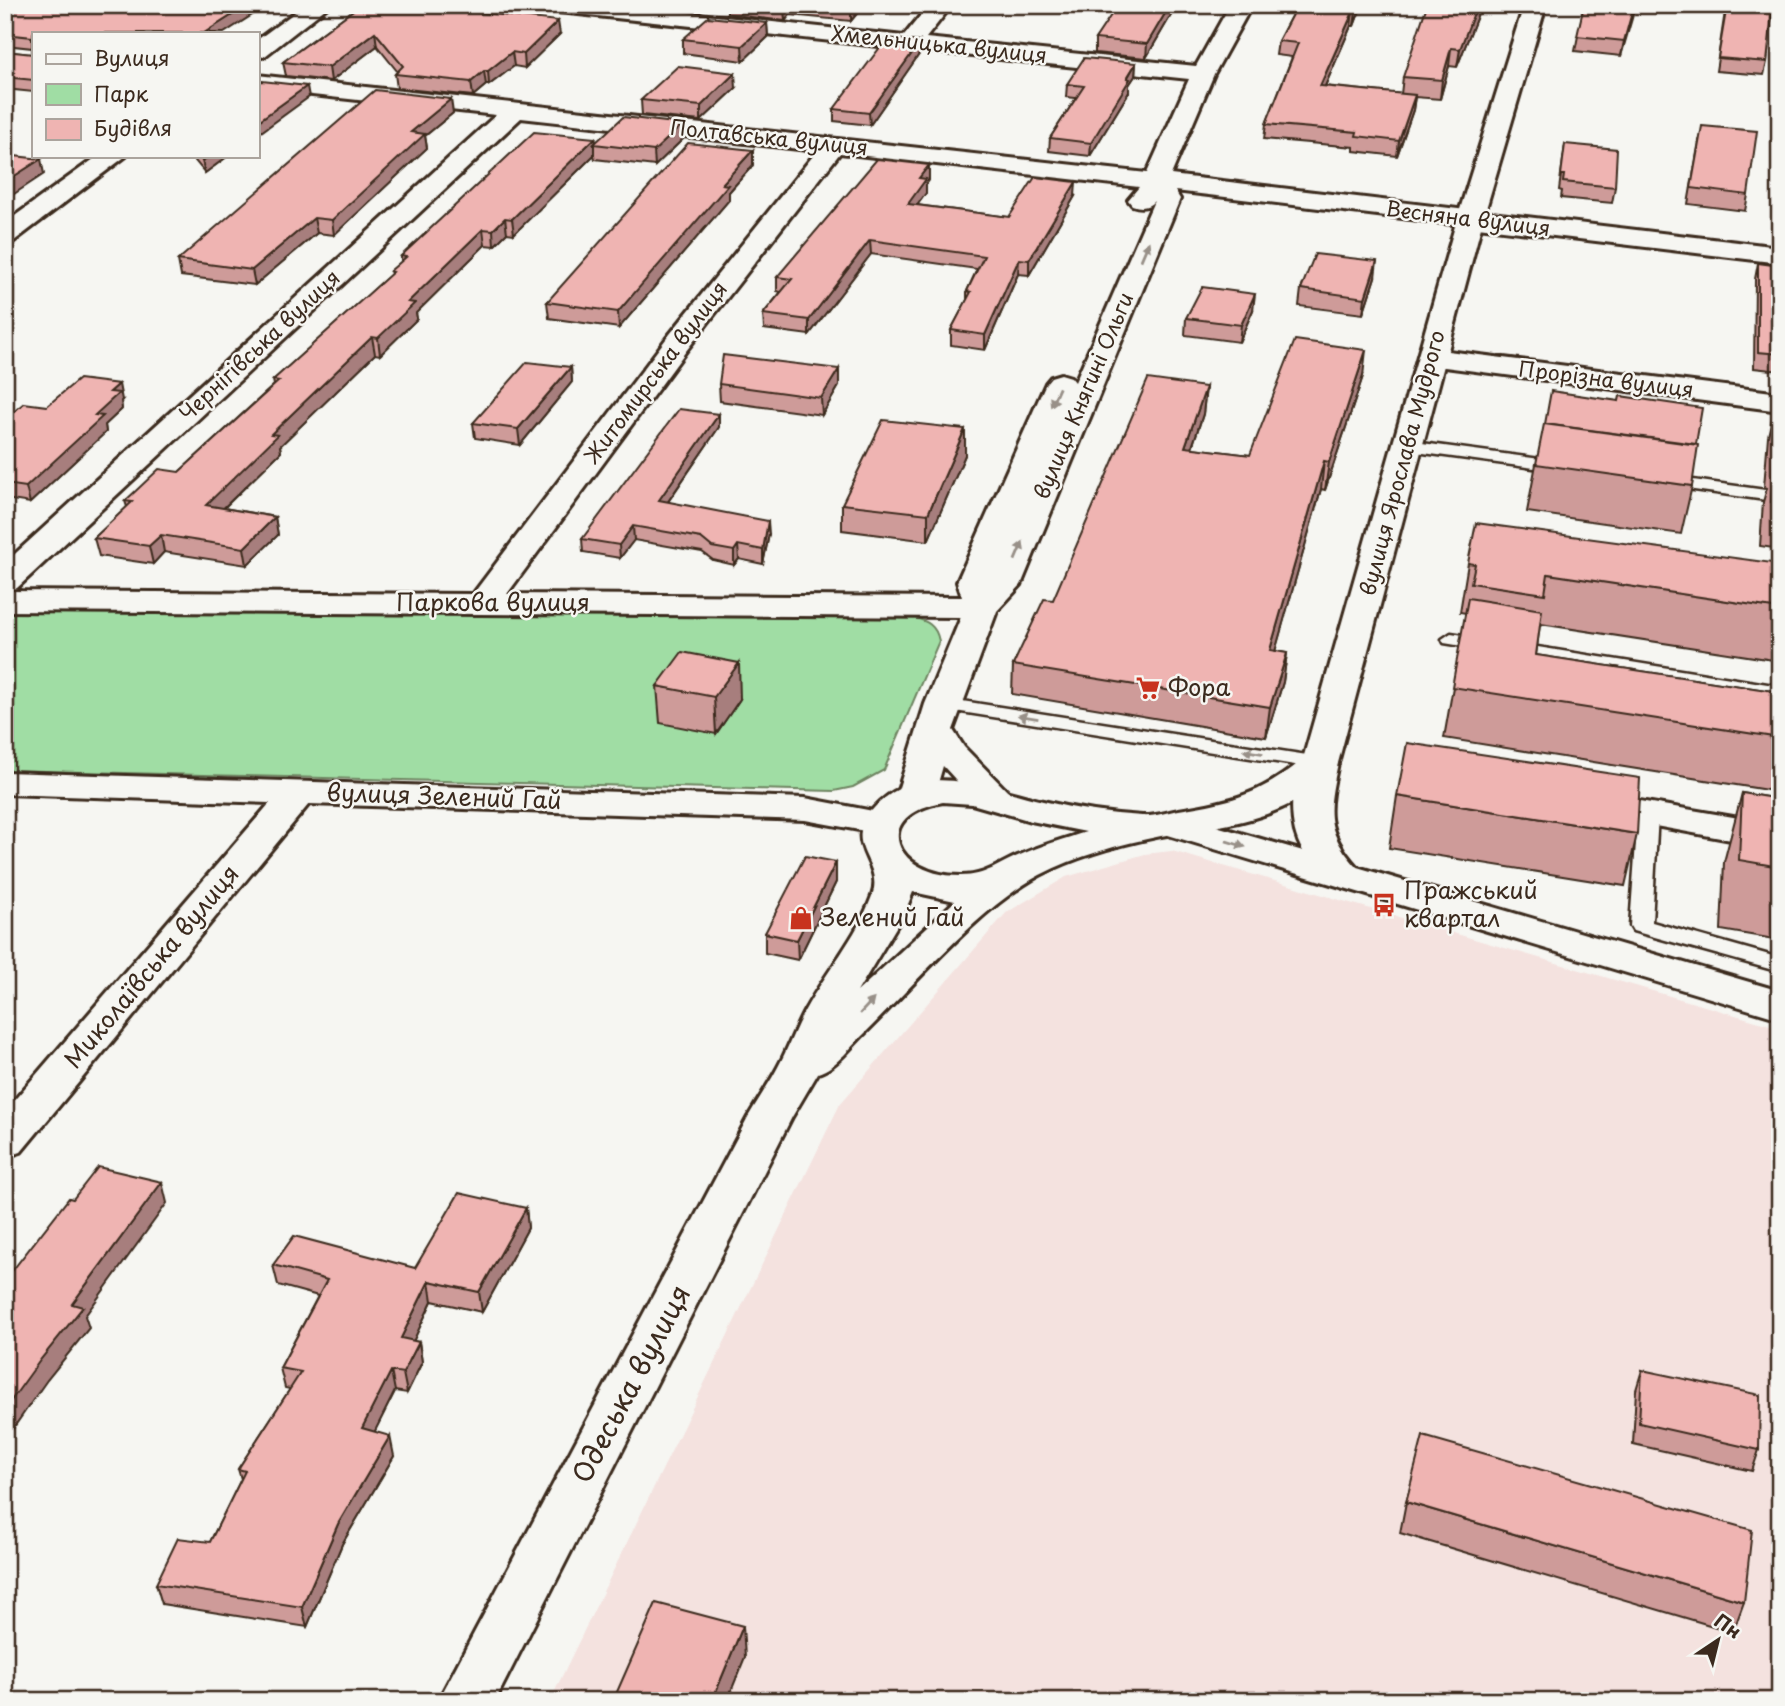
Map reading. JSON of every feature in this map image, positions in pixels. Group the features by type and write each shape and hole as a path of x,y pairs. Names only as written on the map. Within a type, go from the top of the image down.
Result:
{"street":[{"path":"259,50 319,5"},
{"name":"Хмельницька вулиця","path":"550,5 627,9 1203,74"},
{"path":"911,42 941,5"},
{"path":"1156,181 1203,74 1241,5"},
{"name":"вулиця Ярослава Мудрого","path":"1344,876 1325,857 1315,839 1309,808 1470,219 1535,5"},
{"name":"Полтавська вулиця","path":"259,82 1156,181"},
{"name":"Чернігівська вулиця","path":"5,581 515,111"},
{"name":"Житомирська вулиця","path":"483,603 676,345 834,145"},
{"path":"5,235 111,158"},
{"name":"Весняна вулиця","path":"1156,181 1780,256"},
{"name":"вулиця Княгині Ольги","path":"915,797 939,717 982,607 1004,585 1167,199 1156,181"},
{"name":"Прорізна вулиця","path":"1432,358 1780,402"},
{"name":"Паркова вулиця","path":"5,601 982,607"},
{"path":"939,717 951,754 1003,800 1030,819 1038,835 1036,851 1015,874"},
{"path":"1320,763 1291,790 1269,801 1223,814 1158,826 980,887 951,889 914,880 893,868 880,853 877,835 881,822 894,808 915,797 940,791 965,790 1003,800 1158,826 1344,876 1780,1005"},
{"name":"вулиця Зелений Гай","path":"5,783 805,809 881,822"},
{"name":"Миколаївська вулиця","path":"5,1141 299,792"},
{"path":"1552,797 1780,837"},
{"name":"Одеська вулиця","path":"466,1701 770,1117 799,1069 825,1011 884,914 893,892 893,868"},
{"name":"Одеська вулиця","path":"799,1069 851,1024 939,934 1015,874"}],"lane":[{"path":"1407,446 1587,471"},
{"path":"1642,478 1780,497"},
{"path":"1451,639 1780,692"},
{"path":"939,717 1320,763"},
{"path":"1648,814 1641,926 1780,965"}],"shaded area":[{"path":"1172,851 1780,1028 1780,1701 550,1701 840,1104 1006,913 1066,877 1145,854"}],"green space":[{"path":"5,611 912,617 930,624 939,641 884,770 853,787 834,791 5,770"}],"building":[{"path":"20,5 248,5 206,32 32,32 32,37 5,34 5,13 12,12"},
{"path":"360,5 468,5 479,6 473,12 558,21 524,54 512,52 471,82 395,74 403,66 375,32 329,67 283,62"},
{"path":"753,5 788,5 784,9"},
{"path":"809,5 854,5 851,9"},
{"path":"1127,5 1170,5 1147,44 1095,39 1115,9 1125,10"},
{"path":"1297,5 1359,5 1356,12 1353,12 1320,86 1415,95 1399,141 1356,136 1357,132 1266,124 1298,43 1278,41"},
{"path":"1427,5 1477,5 1460,49 1451,48 1442,80 1403,77"},
{"path":"1584,5 1634,5 1624,41 1577,36"},
{"path":"1727,5 1773,5 1767,62 1718,58"},
{"path":"708,17 767,23 742,46 683,39"},
{"path":"887,38 920,42 869,113 834,109"},
{"path":"5,51 32,54 32,80 5,77"},
{"path":"1084,58 1136,63 1127,78 1130,79 1091,143 1050,138 1084,86 1067,84"},
{"path":"678,66 735,73 701,106 641,100"},
{"path":"262,81 307,86 259,121 259,83"},
{"path":"375,90 451,99 411,132 425,134 332,220 314,218 252,270 178,260"},
{"path":"623,117 683,124 654,151 594,144"},
{"path":"1702,126 1757,131 1748,195 1691,188"},
{"path":"534,132 595,138 512,219 505,218 493,230 483,229 408,302 415,303 378,338 372,337 271,434 278,435 206,505 275,517 244,548 161,535 149,546 94,538 132,502 125,501 159,469 179,472 279,381 273,380 393,272 390,271 406,257 401,256"},
{"path":"688,143 753,150 722,184 728,185 618,312 547,302"},
{"path":"1565,144 1617,149 1615,187 1563,182 1564,175 1561,175"},
{"path":"5,155 41,159 5,182"},
{"path":"877,159 929,165 919,178 926,179 908,204 1009,217 1035,177 1076,182 1029,260 1019,259 985,335 951,330 971,292 967,291 984,256 870,240 809,320 763,314 792,279 777,277"},
{"path":"1315,254 1377,261 1365,298 1301,289"},
{"path":"1758,263 1780,266 1780,354 1758,352"},
{"path":"1202,287 1255,294 1241,325 1186,318"},
{"path":"1295,340 1366,350 1329,462 1324,461 1270,650 1287,653 1270,707 1013,665 1044,599 1053,600 1148,379 1206,387 1185,447 1250,455"},
{"path":"723,355 839,369 821,398 719,384"},
{"path":"527,362 571,367 518,429 473,423"},
{"path":"79,379 119,384 110,392 119,393 95,415 103,416 26,487 5,484 5,419 24,403 47,406"},
{"path":"1551,391 1619,401 1620,396 1702,408 1696,444 1545,424"},
{"path":"1780,393 1780,445 1775,444"},
{"path":"679,409 719,414 659,500 768,521 763,550 738,545 734,551 712,547 701,538 633,526 619,545 582,539"},
{"path":"883,420 965,429 928,514 842,504"},
{"path":"1544,424 1698,445 1692,486 1536,464"},
{"path":"1774,459 1780,459 1780,503 1771,502"},
{"path":"1476,523 1780,564 1780,609 1548,574 1545,594 1471,583 1475,564 1468,563"},
{"path":"1468,598 1542,610 1536,655 1780,692 1780,738 1452,687"},
{"path":"682,652 739,663 714,697 657,686"},
{"path":"1407,743 1640,778 1637,834 1397,796"},
{"path":"1742,793 1780,799 1780,867 1739,860"},
{"path":"805,856 836,862 797,940 765,933"},
{"path":"98,1167 162,1182 72,1304 83,1307 5,1409 5,1280 69,1198 73,1199"},
{"path":"459,1193 526,1208 479,1292 429,1281 401,1338 419,1342 403,1373 391,1371 362,1428 390,1436 338,1524 302,1607 156,1584 178,1538 210,1542 245,1471 238,1469 301,1372 280,1368 327,1280 273,1265 294,1236 415,1268"},
{"path":"1642,1370 1760,1395 1759,1450 1639,1423"},
{"path":"1423,1436 1752,1530 1744,1602 1406,1502"},
{"path":"656,1603 743,1626 712,1701 613,1701"}],"place":[{"name":"Фора","path":"1148,688"},
{"name":"Пражський квартал","path":"1384,905"},
{"name":"Зелений Гай","path":"801,918"}]}
